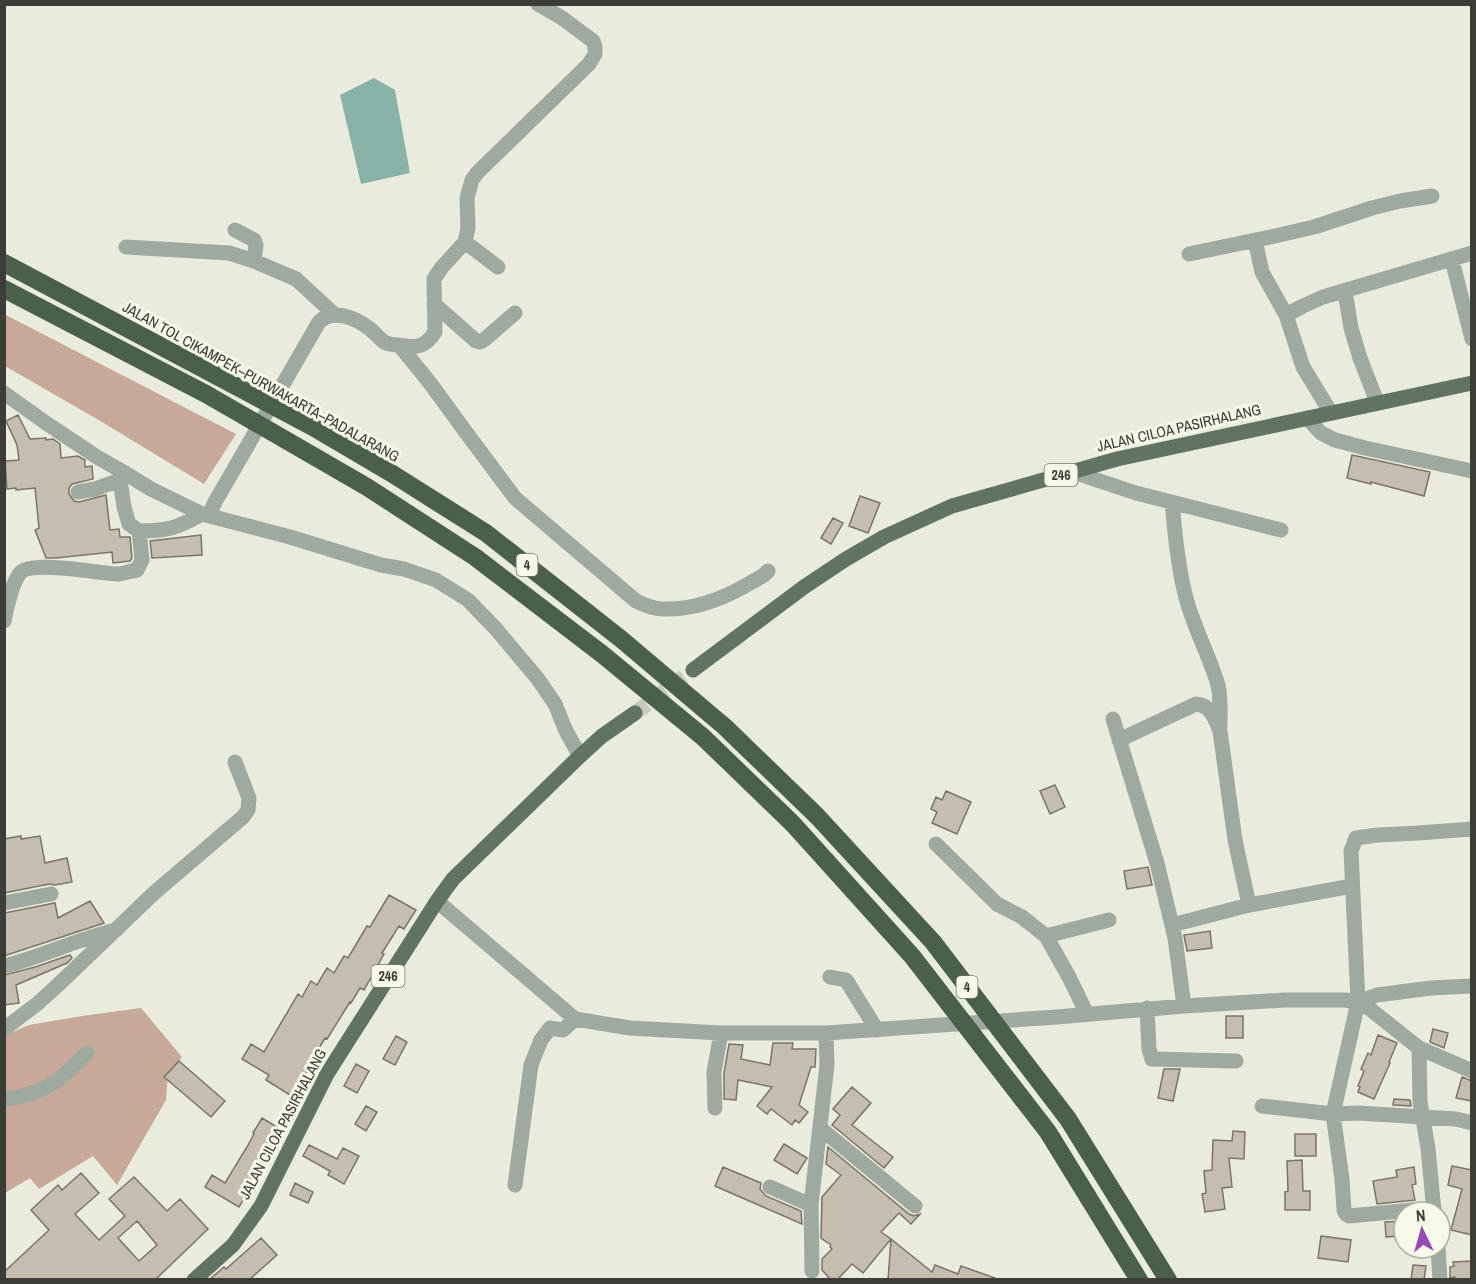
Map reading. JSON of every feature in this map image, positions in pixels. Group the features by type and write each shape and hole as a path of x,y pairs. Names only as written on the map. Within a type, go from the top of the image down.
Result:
{"highway":[{"name":"JALAN TOL CIKAMPEK–PURWAKARTA–PADALARANG","path":"4,263 313,427 486,533 621,639 725,727 817,816 933,942 1068,1119 1168,1280"},
{"name":"4","path":"4,289 206,394 367,487 475,557 602,654 703,738 793,824 912,956 1048,1132 1139,1280"}],"main road":[{"name":"JALAN CILOA PASIRHALANG","path":"693,670 804,587 846,559 884,537 952,506 1117,459 1472,383"},
{"name":"JALAN CILOA PASIRHALANG","path":"194,1280 232,1245 261,1206 327,1074 453,879 580,756 602,736 634,713"}],"street":[{"path":"123,476 124,507 129,524 139,531 162,531 181,525 209,510 322,319 334,314 349,317 366,326 385,343 400,346 416,347 433,336 436,327 434,279 465,242 468,228 467,198 472,180 594,58 595,47 592,41 562,18 538,4"},
{"path":"1189,254 1314,227 1372,208 1432,196"},
{"path":"235,230 254,240 256,245 254,261"},
{"path":"1254,240 1262,272 1286,315 1304,367 1331,413"},
{"path":"465,242 498,267"},
{"path":"126,247 230,253 296,279 334,314"},
{"path":"1286,315 1323,297 1472,253"},
{"path":"1452,260 1472,339"},
{"path":"1345,291 1351,328 1377,402"},
{"path":"434,304 480,342 515,313"},
{"path":"400,346 515,498 636,601 661,609 677,609 704,604 735,591 764,576 768,571"},
{"path":"4,393 123,476 151,489 290,537 436,580 468,600 538,679 555,704 580,756"},
{"path":"1307,418 1321,433 1335,440 1472,471"},
{"path":"1073,472 1136,494 1281,530"},
{"path":"78,492 95,489 123,476"},
{"path":"1172,502 1178,559 1186,598 1218,687 1220,731 1234,840 1249,905"},
{"path":"4,621 11,593 21,571 49,567 119,574 137,570 142,560 139,531"},
{"path":"1119,740 1196,704 1203,704 1209,708 1220,731"},
{"path":"1113,719 1157,863 1172,925 1184,1006"},
{"path":"4,1029 58,986 154,893 243,817 248,810 249,798 235,762"},
{"path":"1392,1212 1347,1215 1344,1210 1333,1114 1358,1002 1351,851 1356,838 1378,834 1472,829"},
{"path":"936,844 997,904 1022,916 1046,936 1087,1014"},
{"path":"1172,925 1249,905 1352,886"},
{"path":"4,903 51,894"},
{"path":"437,901 575,1019 630,1028 721,1034 826,1033 1057,1017 1147,1008 1285,1000 1345,1000 1358,1002 1370,1009 1419,1048 1472,1071"},
{"path":"1046,936 1109,920"},
{"path":"4,966 92,935 116,930"},
{"path":"830,977 846,980 877,1030"},
{"path":"1358,1002 1377,994 1472,986"},
{"path":"1147,1008 1149,1049 1152,1059 1236,1061"},
{"path":"515,1185 531,1065 541,1040 550,1028 563,1030 575,1019"},
{"path":"812,1271 811,1205 827,1065 826,1033"},
{"path":"715,1108 714,1072 721,1034"},
{"path":"1419,1048 1420,1102 1430,1161 1433,1200"},
{"path":"4,1099 12,1099 55,1082 87,1053"},
{"path":"1262,1106 1333,1114 1358,1113 1456,1119 1472,1123"},
{"path":"820,1128 915,1206"},
{"path":"770,1187 811,1205"},
{"path":"1439,1260 1440,1280"}],"shaded area":[{"path":"4,314 236,434 204,484 5,366"},
{"path":"141,1008 182,1057 168,1073 166,1100 117,1185 93,1156 39,1189 30,1178 5,1193 5,1035 29,1025"}],"water":[{"path":"374,78 395,90 410,173 361,184 340,95"}],"building":[{"path":"18,415 30,439 53,439 60,444 61,458 78,456 85,460 85,467 92,466 93,479 72,484 69,494 74,501 79,502 106,495 110,530 119,529 120,537 130,537 132,558 130,561 113,563 112,552 46,558 35,530 39,528 35,488 7,489 5,461 19,460 17,445 6,421"},
{"path":"1352,455 1430,472 1424,496 1347,478"},
{"path":"860,496 880,503 868,533 849,526"},
{"path":"833,518 843,523 831,544 821,538"},
{"path":"201,535 202,555 152,558 150,541"},
{"path":"1055,785 1065,807 1050,814 1040,791"},
{"path":"946,791 971,802 957,834 932,823 937,812 931,809 936,797 942,800"},
{"path":"21,836 21,839 40,836 45,863 67,858 72,882 4,893 4,839"},
{"path":"1148,867 1152,885 1127,889 1124,871"},
{"path":"389,895 416,910 404,929 399,926 382,953 384,954 364,990 360,988 327,1039 325,1038 293,1097 266,1080 269,1075 242,1059 251,1044 264,1052 298,994 302,997 311,981 317,985 327,968 334,973 344,956 348,958"},
{"path":"90,901 104,923 4,956 4,913 55,903 58,918"},
{"path":"1210,931 1212,948 1187,951 1184,935"},
{"path":"70,955 72,958 67,963 16,985 19,1003 4,1005 4,975"},
{"path":"1226,1016 1243,1016 1243,1038 1226,1038"},
{"path":"1433,1029 1448,1033 1444,1048 1430,1042"},
{"path":"1378,1035 1397,1043 1374,1099 1358,1092 1360,1087 1358,1086 1364,1071 1361,1069 1368,1053 1371,1055"},
{"path":"396,1036 407,1042 395,1065 383,1059"},
{"path":"773,1043 793,1043 792,1049 816,1049 815,1067 811,1067 799,1105 808,1112 799,1123 795,1120 792,1125 771,1109 767,1114 757,1106 772,1087 738,1080 736,1100 724,1099 724,1073 729,1044 743,1045 741,1059 770,1065"},
{"path":"179,1061 225,1101 211,1117 164,1077"},
{"path":"356,1064 369,1071 357,1093 344,1086"},
{"path":"1164,1069 1180,1069 1173,1101 1158,1098"},
{"path":"1462,1077 1472,1081 1472,1101 1456,1098"},
{"path":"852,1087 871,1103 852,1125 893,1157 884,1168 832,1125 840,1115 833,1109"},
{"path":"1394,1099 1410,1100 1411,1106 1393,1105"},
{"path":"366,1106 377,1112 366,1131 355,1124"},
{"path":"262,1118 277,1127 268,1144 275,1148 239,1207 205,1187 212,1175 225,1183"},
{"path":"1233,1131 1245,1132 1244,1159 1229,1158 1232,1187 1222,1188 1225,1209 1205,1212 1202,1194 1206,1193 1204,1171 1212,1170 1213,1140 1232,1141"},
{"path":"1295,1134 1316,1134 1316,1156 1295,1156"},
{"path":"784,1144 807,1158 797,1174 774,1160"},
{"path":"309,1145 337,1159 343,1148 359,1156 344,1184 328,1175 330,1171 303,1156"},
{"path":"828,1147 909,1214 914,1216 920,1214 911,1224 899,1213 881,1232 891,1239 863,1273 852,1264 837,1280 831,1280 822,1270 822,1259 832,1249 831,1245 821,1238 822,1197 841,1175 826,1164"},
{"path":"1302,1160 1303,1191 1310,1191 1310,1210 1285,1210 1285,1192 1288,1191 1287,1161"},
{"path":"1452,1166 1472,1170 1472,1235 1452,1230 1462,1189 1448,1185"},
{"path":"723,1167 761,1183 760,1189 766,1196 801,1211 802,1224 715,1186"},
{"path":"1414,1167 1416,1184 1412,1185 1415,1200 1392,1200 1392,1202 1377,1204 1373,1181 1397,1177 1396,1170"},
{"path":"81,1173 99,1193 75,1214 99,1240 125,1216 109,1199 134,1177 167,1211 180,1199 208,1229 155,1280 4,1280 4,1272 49,1230 31,1210 58,1185 62,1190","holes":["137,1221 157,1245 139,1261 118,1238"]},
{"path":"295,1183 313,1192 308,1203 290,1195"},
{"path":"1385,1222 1392,1222 1392,1237 1386,1237"},
{"path":"1321,1236 1351,1240 1348,1262 1318,1258"},
{"path":"261,1238 277,1255 249,1280 209,1280 224,1267 226,1269"},
{"path":"891,1239 932,1272 935,1265 958,1274 961,1266 995,1278 995,1280 888,1280"},
{"path":"1472,1261 1472,1280 1450,1278 1450,1267 1454,1266 1453,1262"},
{"path":"1413,1265 1426,1266 1424,1280 1411,1280"}],"tunnel":[{"path":"635,713 693,670"}]}
